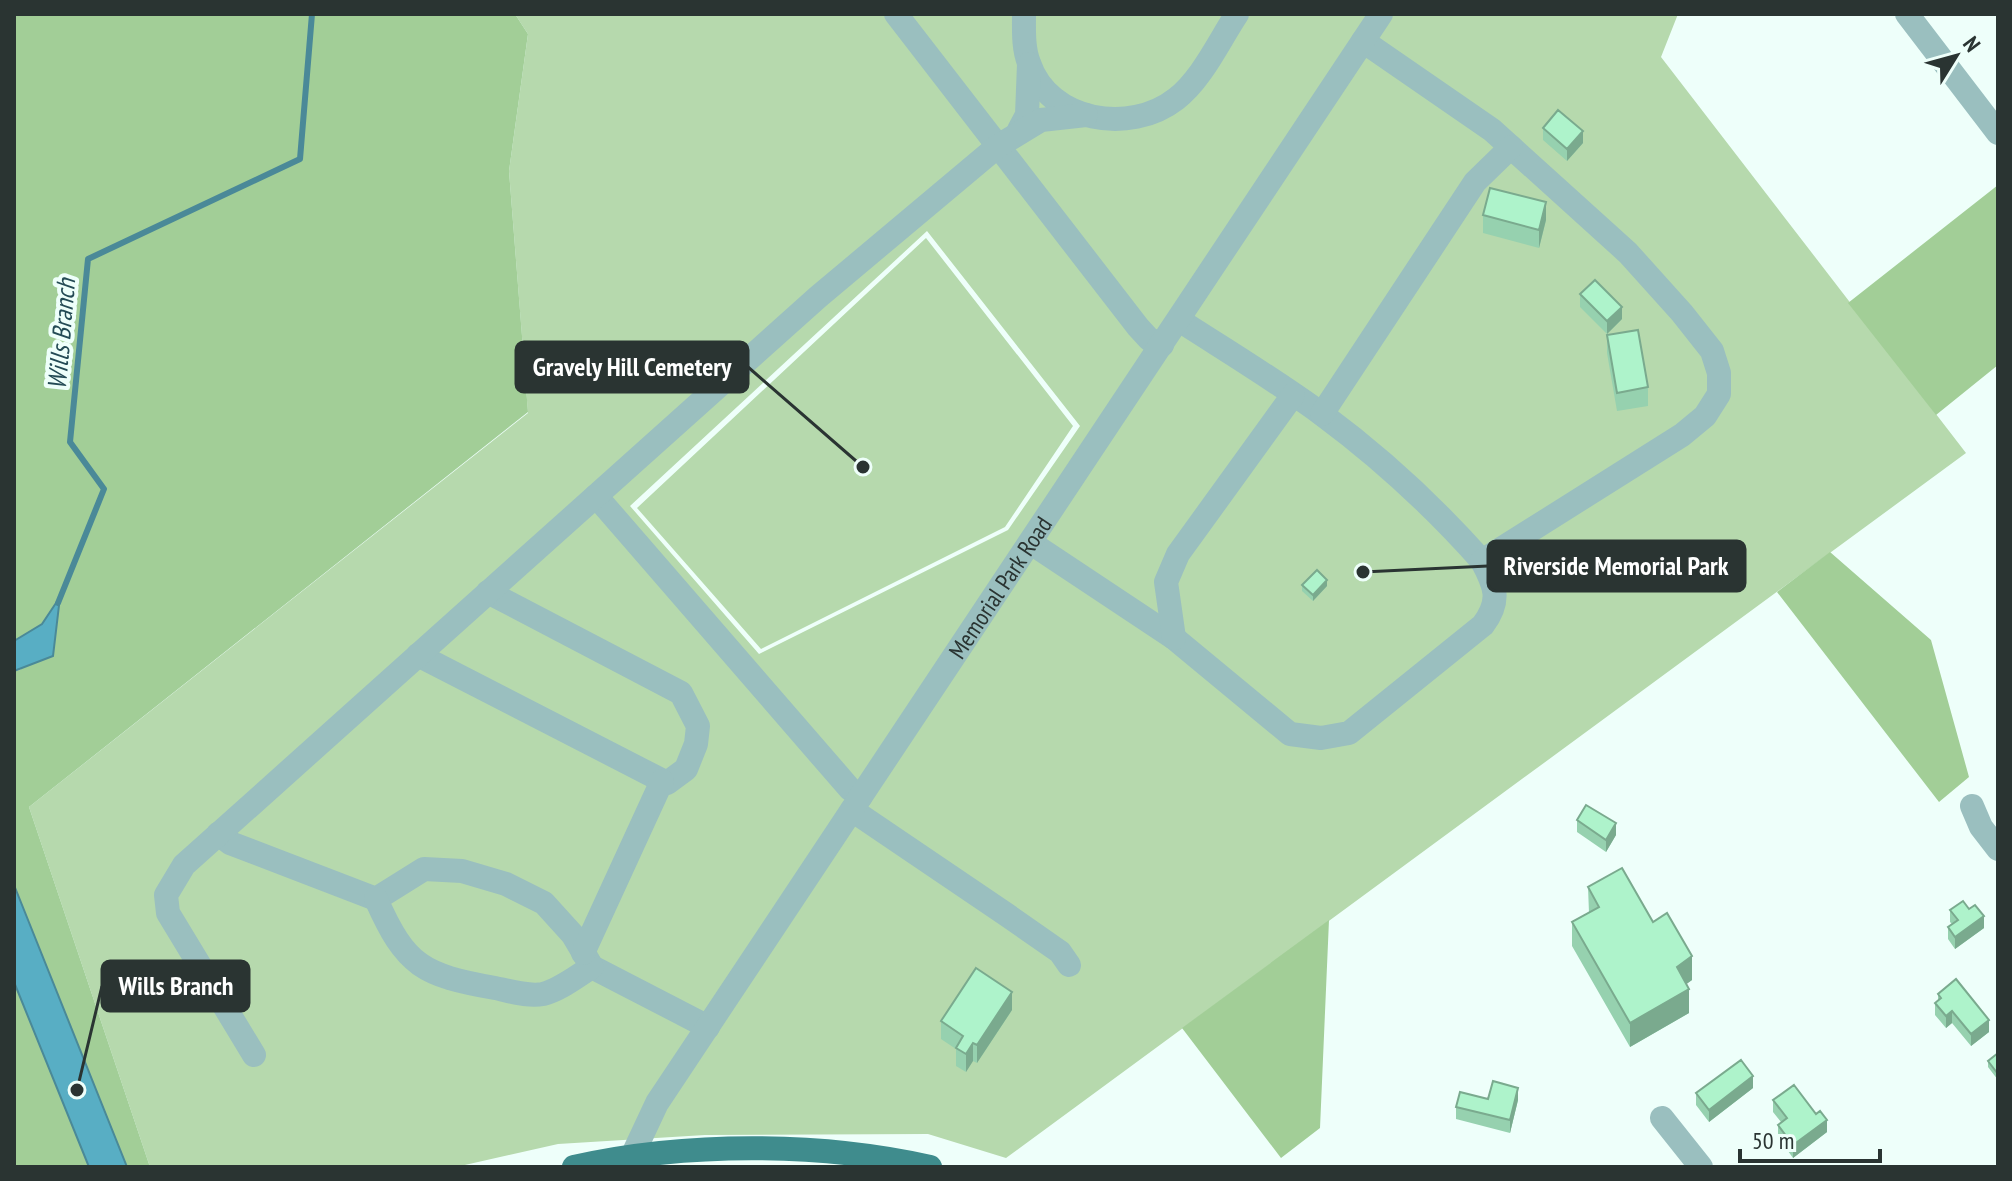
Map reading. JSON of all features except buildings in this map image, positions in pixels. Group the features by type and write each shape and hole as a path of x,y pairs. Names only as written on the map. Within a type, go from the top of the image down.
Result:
{"main road":[{"path":"574,1167 629,1163 732,1148 799,1151 926,1167"}],"street":[{"path":"896,14 1138,327 1149,339 1162,345"},
{"path":"1019,130 1027,115 1029,64 1024,14"},
{"path":"254,1055 168,913 166,895 172,881 218,834 818,297 998,146 1019,130 1041,120 1086,115 1120,119 1143,116 1175,99 1189,87 1237,14"},
{"name":"Memorial Park Road","path":"629,1163 657,1103 1381,14"},
{"path":"1907,14 1998,133"},
{"path":"1363,41 1511,147 1628,253 1712,351 1719,373 1719,394 1705,416 1682,435 1482,561"},
{"path":"1029,64 1055,99 1086,115"},
{"path":"1322,414 1475,182 1511,147"},
{"path":"1031,543 1174,638 1290,734 1321,738 1349,733 1483,625 1495,609 1497,593 1482,561 1443,518 1384,463 1322,414 1179,320"},
{"path":"1174,638 1166,582 1178,554 1293,395"},
{"path":"596,496 850,789 857,803 1060,952 1069,965"},
{"path":"418,655 662,781 667,783 679,778 696,744 698,726 681,693 488,592"},
{"path":"218,834 230,843 376,899 393,939 431,972 452,980 523,994 543,994 588,960 662,781"},
{"path":"1972,806 1981,827 1998,849"},
{"path":"376,899 424,869 462,871 506,884 544,903 573,935 588,960 708,1027"},
{"path":"1662,1118 1701,1167"}],"green space":[{"path":"14,14 515,14 528,34 509,171 528,412 29,807 150,1167 127,1167 14,885 14,671 20,670 59,599 42,624 14,641"},
{"path":"515,14 1678,14 1661,57 1966,453 1006,1158 928,1134 705,1135 558,1144 456,1167 150,1167 29,807 528,413 509,171 528,34","holes":["927,231 1080,426 1008,530 759,654 630,506"]},
{"path":"1998,185 1998,365 1936,415 1848,303"},
{"path":"926,238 1073,426 1005,527 761,649 637,508"},
{"path":"1830,552 1931,640 1969,777 1939,802 1777,592"},
{"path":"1329,920 1320,1128 1281,1158 1182,1028"},
{"path":"14,982 88,1162 89,1167 14,1167"}],"water":[{"path":"60,597 53,656 14,671 14,641 42,624"},
{"path":"14,885 127,1167 89,1167 14,982"}],"waterway":[{"name":"Wills Branch","path":"58,603 104,489 70,442 88,259 300,159 312,14"}],"place":[{"name":"Gravely Hill Cemetery","path":"863,467"},
{"name":"Riverside Memorial Park","path":"1363,572"},
{"name":"Wills Branch","path":"77,1090"}]}
